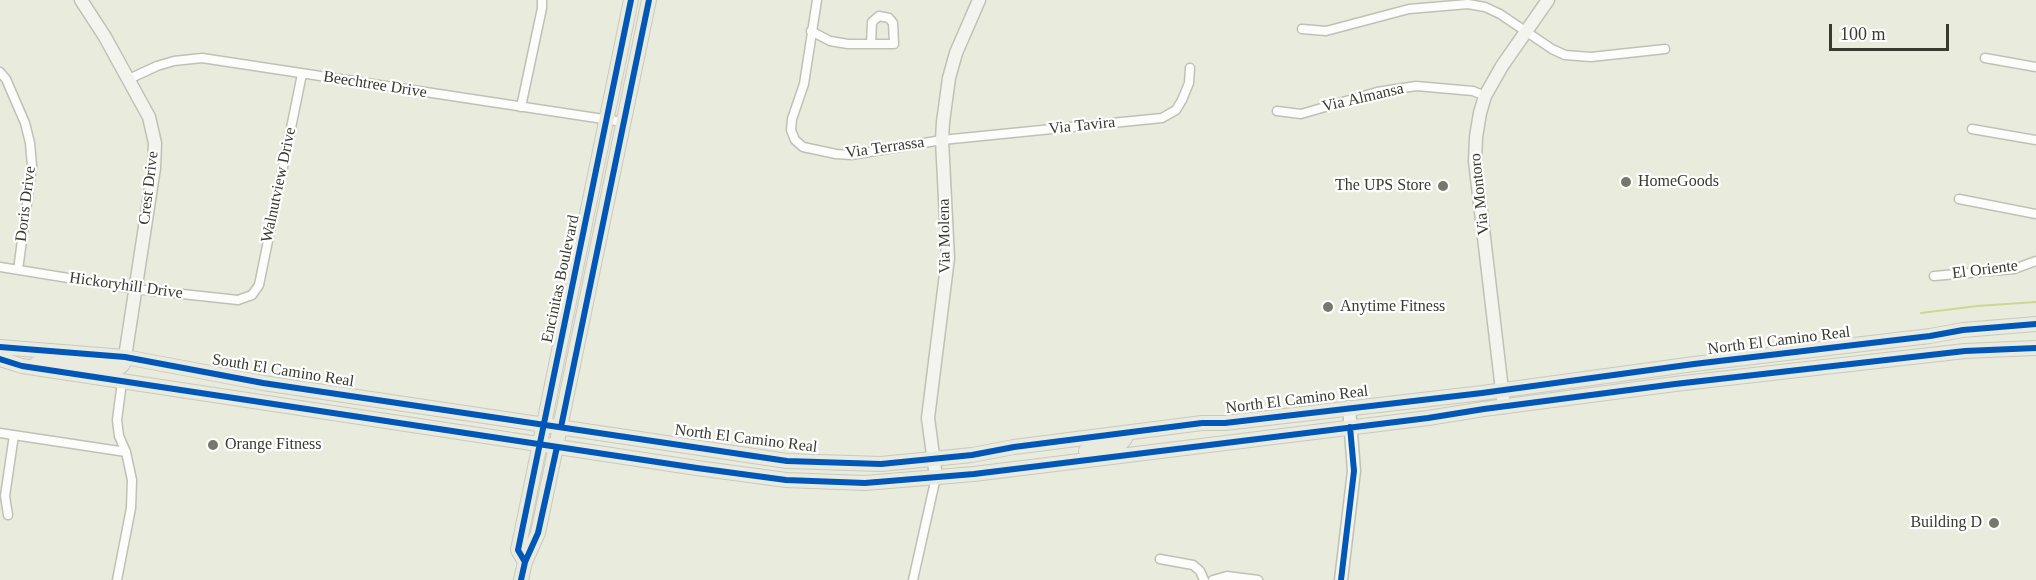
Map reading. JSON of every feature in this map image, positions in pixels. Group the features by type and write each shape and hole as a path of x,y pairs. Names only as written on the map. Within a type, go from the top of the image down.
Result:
{"main road":[{"name":"Encinitas Boulevard","path":"525,562 518,550 631,0"},
{"name":"Encinitas Boulevard","path":"521,580 525,562 538,533 557,447 649,0"},
{"path":"592,197 600,203 592,242 595,263"},
{"name":"North El Camino Real","path":"561,427 787,461 881,464 1502,390 1963,330 2036,324"},
{"path":"2031,348 2036,336"},
{"name":"South El Camino Real","path":"0,347 125,357 263,382 561,427"},
{"name":"North El Camino Real","path":"557,447 786,480 865,483 1052,464 1632,390 1965,351 2031,348"},
{"path":"22,366 63,360 120,367 125,357"},
{"name":"South El Camino Real","path":"0,359 22,366 122,382 557,447"},
{"path":"1632,390 1645,379 1687,372 1694,364"},
{"path":"351,416 359,409 369,407 403,412 416,406"},
{"path":"1052,464 1064,455 1118,446 1128,433"},
{"path":"734,473 741,463 780,466 787,461"},
{"path":"810,480 823,468 879,468 894,463"}],"street":[{"name":"Crest Drive","path":"81,0 105,37 149,117 155,142 154,168 125,357"},
{"name":"Via Terrassa","path":"817,0 804,84 792,118 791,130 795,140 803,147 851,155 942,140"},
{"name":"Via Molena","path":"936,477 928,418 948,258 943,122 952,70 968,21 979,0"},
{"name":"Via Montoro","path":"1504,406 1475,161 1477,127 1485,96 1502,66 1548,0"},
{"path":"521,107 542,4"},
{"path":"1302,29 1326,31 1409,9 1468,4 1485,7 1500,14 1552,49 1577,57 1665,48"},
{"path":"811,31 830,41 871,44"},
{"name":"Beechtree Drive","path":"129,80 174,61 202,58 623,122"},
{"path":"1985,58 2036,68"},
{"name":"Via Tavira","path":"942,140 1162,118 1176,110 1182,100 1189,83 1190,68"},
{"name":"Doris Drive","path":"0,72 6,79 21,113 30,143 32,166 18,270"},
{"name":"Walnutview Drive","path":"252,295 259,285 302,74"},
{"name":"Via Almansa","path":"1277,111 1301,114 1377,92 1416,86 1473,91 1485,96"},
{"path":"1972,129 2036,140"},
{"path":"1959,199 2036,214"},
{"name":"El Oriente","path":"1934,276 2014,269 2036,261"},
{"name":"Hickoryhill Drive","path":"0,267 136,289 238,300 252,295"},
{"path":"117,580 131,508 132,480 126,452 119,436 117,420 122,382"},
{"path":"1341,580 1354,471 1348,407"},
{"path":"0,433 126,452"},
{"path":"8,515 5,496 14,435"},
{"path":"914,580 936,477"},
{"path":"1160,559 1193,565 1200,571 1203,580"},
{"path":"1213,580 1227,576 1258,580"}],"waterway":[{"path":"1921,313 2036,302"}],"cycle path":[{"path":"525,562 518,550 631,0"},
{"path":"561,427 649,0"},
{"path":"0,347 125,357 263,383 787,461 881,464 972,455 1014,447 1202,423 1225,423 1482,393 1963,330 2036,324"},
{"path":"0,359 22,366 697,468 786,480 865,483 974,474 1428,418 1675,384 1965,351 2036,348"},
{"path":"1341,580 1354,471 1350,427"},
{"path":"521,580 525,562 538,533 557,447"}],"place":[{"name":"HomeGoods","path":"1626,182"},
{"name":"The UPS Store","path":"1443,186"},
{"name":"Anytime Fitness","path":"1328,307"},
{"name":"Orange Fitness","path":"213,445"},
{"name":"Building D","path":"1994,523"}]}
